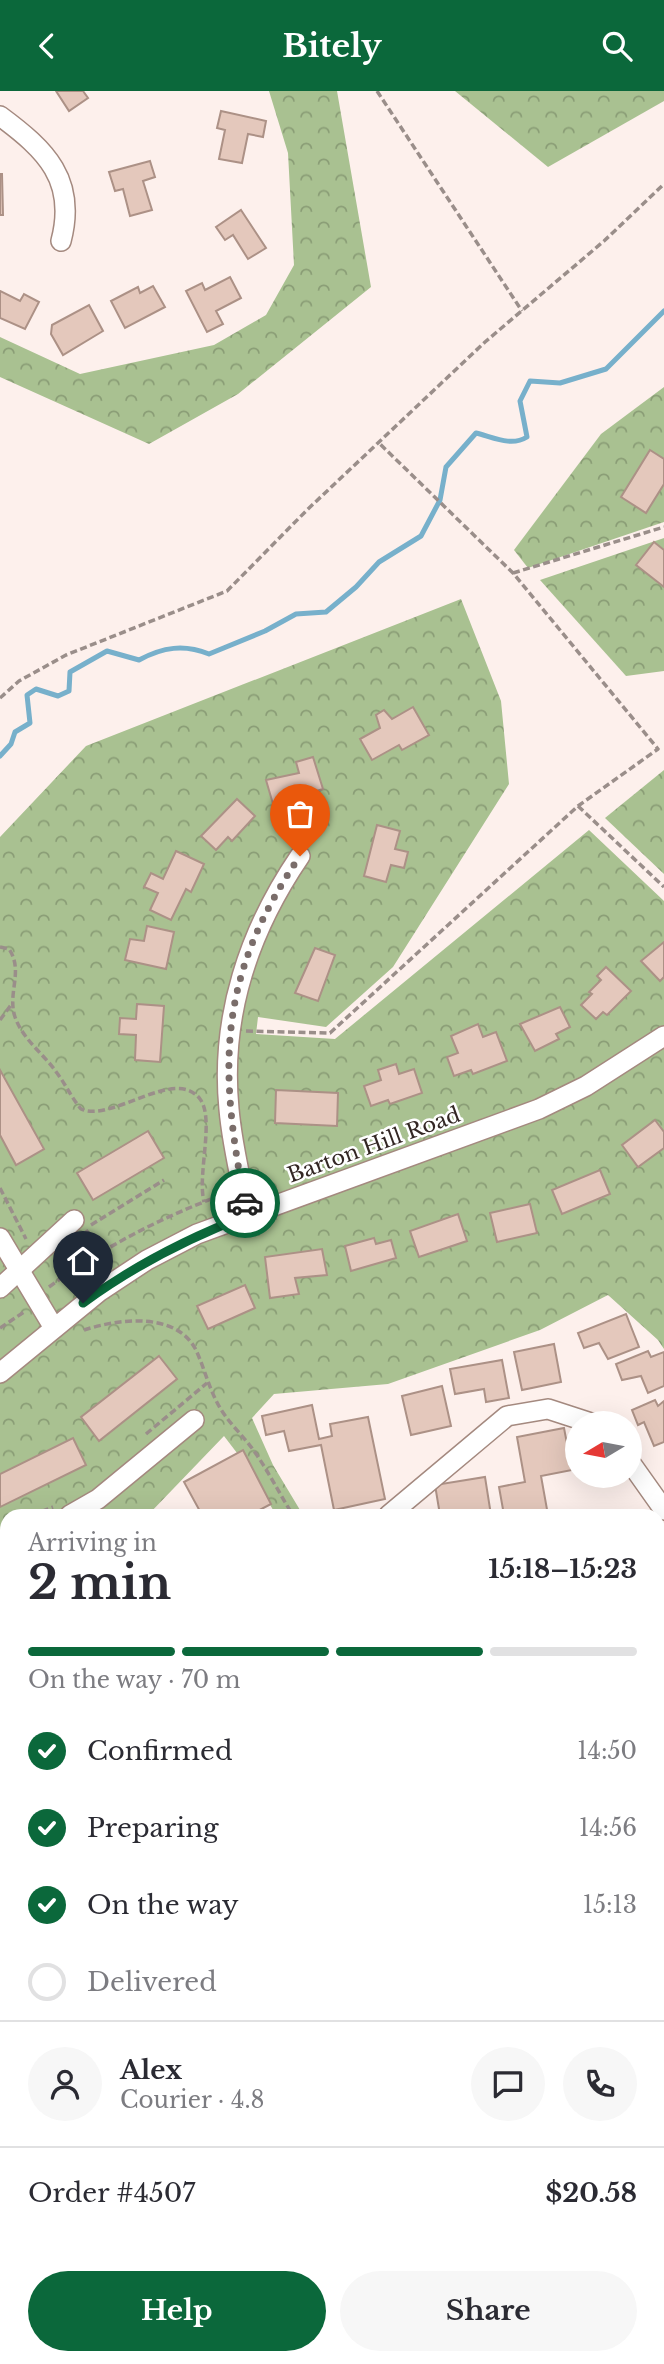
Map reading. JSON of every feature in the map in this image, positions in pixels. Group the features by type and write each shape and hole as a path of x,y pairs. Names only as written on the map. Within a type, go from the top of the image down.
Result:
{"street":[{"path":"0,116 30,138 58,173 66,205 61,241"},
{"path":"248,1215 229,1108 230,1031 237,988 248,952 268,905 300,856"},
{"name":"Barton Hill Road","path":"0,1373 100,1291 147,1260 197,1234 539,1109 586,1086 664,1035"},
{"path":"0,1288 74,1220"},
{"path":"0,1238 35,1298 59,1325"},
{"path":"396,1509 507,1416 548,1409 565,1415"},
{"path":"80,1509 98,1499 194,1420"},
{"path":"642,1479 663,1509"}],"path":[{"path":"377,91 522,311"},
{"path":"0,698 19,681 65,655 227,591 379,443 664,184"},
{"path":"230,1031 330,1033 578,806 658,749 513,573 379,443"},
{"path":"513,573 664,527"},
{"path":"578,806 664,887"},
{"path":"0,947 9,949 17,967 12,1004 0,1020"},
{"path":"12,1004 24,1034 56,1070 81,1109 99,1112 171,1089 187,1090 199,1098 205,1111 201,1174 204,1202"},
{"path":"102,1250 85,1229 164,1180"},
{"path":"0,1328 26,1311 35,1298 102,1250 177,1212 242,1187"},
{"path":"0,1188 27,1241"},
{"path":"52,1286 59,1325 74,1331 114,1322 153,1322 170,1327 192,1344 224,1414 254,1451 289,1509"},
{"path":"187,1399 208,1383"}],"green space":[{"path":"269,91 337,91 371,287 238,394 149,444 0,377 0,337 80,374 214,345 266,315 294,265 288,153"},
{"path":"455,91 664,91 664,101 548,167"},
{"path":"664,387 664,522 528,568 514,550 601,434"},
{"path":"664,538 664,671 626,676 540,580"},
{"path":"461,599 501,701 509,784 393,967 326,1027 258,1017 256,1034 335,1039 589,830 664,901 664,1349 658,1340 608,1295 540,1330 388,1384 274,1394 252,1418 273,1465 299,1509 273,1509 250,1470 224,1436 154,1509 0,1509 0,837 86,746"},
{"path":"664,770 664,874 605,818"}],"building":[{"path":"56,91 83,91 88,98 69,111"},
{"path":"221,111 266,121 263,137 248,134 242,163 219,159 225,130 217,128"},
{"path":"150,161 155,177 143,181 152,210 130,216 123,189 115,191 109,172"},
{"path":"2,174 3,215 0,215"},
{"path":"241,210 266,248 248,259 233,235 225,240 216,227"},
{"path":"230,277 241,298 216,311 223,324 207,332 186,291 202,283 205,290"},
{"path":"153,286 165,307 125,328 111,301 138,287 140,293"},
{"path":"0,291 20,301 24,294 39,302 25,329 0,318"},
{"path":"89,305 103,331 63,355 51,334 52,325"},
{"path":"650,450 664,459 664,484 646,513 621,497"},
{"path":"654,542 664,550 664,587 636,565"},
{"path":"413,707 429,735 402,750 399,745 372,760 360,739 380,728 376,715 384,710 392,719"},
{"path":"313,757 323,789 273,804 266,780 299,773 296,762"},
{"path":"237,799 255,816 232,841 228,837 216,850 201,836"},
{"path":"377,825 400,831 395,849 408,852 404,868 391,865 386,882 364,876"},
{"path":"176,851 204,864 191,892 186,889 171,920 150,910 158,893 144,887 151,873 163,879"},
{"path":"147,926 174,932 166,969 125,960 130,939 144,941"},
{"path":"664,942 664,977 660,981 641,961"},
{"path":"315,948 335,955 318,1001 295,993"},
{"path":"606,967 631,991 607,1015 603,1012 596,1019 581,1005 592,994 589,992 601,980 597,976"},
{"path":"137,1004 164,1006 160,1062 135,1060 136,1035 119,1034 120,1018 136,1019"},
{"path":"560,1007 570,1027 556,1034 559,1039 535,1051 520,1024"},
{"path":"478,1024 483,1037 496,1032 507,1061 473,1074 471,1070 454,1076 447,1057 458,1053 451,1036"},
{"path":"396,1064 399,1074 414,1069 422,1093 390,1104 388,1100 371,1106 364,1086 381,1080 378,1070"},
{"path":"0,1070 44,1149 16,1165 0,1135"},
{"path":"276,1090 338,1093 337,1126 275,1123"},
{"path":"655,1120 664,1132 664,1148 638,1167 622,1145"},
{"path":"148,1131 164,1158 93,1200 77,1173"},
{"path":"600,1170 610,1194 562,1214 552,1190"},
{"path":"530,1204 537,1233 497,1242 490,1213"},
{"path":"458,1214 467,1241 419,1257 410,1231"},
{"path":"374,1238 376,1244 391,1240 396,1258 351,1271 345,1246"},
{"path":"322,1249 327,1275 295,1278 299,1294 270,1298 265,1257"},
{"path":"245,1285 255,1308 208,1329 197,1306"},
{"path":"626,1314 639,1347 608,1359 599,1343 584,1348 578,1333"},
{"path":"554,1344 561,1382 522,1390 514,1352"},
{"path":"648,1351 651,1357 664,1352 664,1386 648,1393 641,1376 622,1380 616,1364"},
{"path":"159,1356 177,1379 99,1441 81,1417"},
{"path":"502,1360 509,1398 486,1402 484,1389 455,1394 450,1369"},
{"path":"442,1386 451,1426 411,1435 402,1396"},
{"path":"655,1400 658,1406 664,1401 664,1442 654,1446 644,1422 642,1423 642,1411 632,1410"},
{"path":"312,1405 319,1439 332,1436 330,1424 368,1417 385,1499 334,1509 321,1445 289,1451 284,1431 266,1435 262,1416"},
{"path":"564,1428 565,1471 541,1476 547,1509 503,1509 499,1487 525,1482 517,1437"},
{"path":"73,1438 86,1465 0,1507 0,1474"},
{"path":"243,1450 271,1504 261,1509 199,1509 184,1482"},
{"path":"485,1477 490,1509 439,1509 435,1485"}],"waterway":[{"path":"0,756 11,744 15,732 30,723 27,695 36,689 58,696 69,691 70,672 107,651 139,660 174,648 209,654 265,631 296,614 326,612 356,587 379,562 421,536 440,500 446,467 476,433 508,441 527,437 520,401 530,381 560,383 606,369 664,311"}],"way so far":[{"path":"245,1203 229,1108 227,1074 230,1031 237,988 248,952 268,905 300,856"}],"route":[{"path":"83,1303 147,1260 197,1234 248,1215 245,1203"}]}
